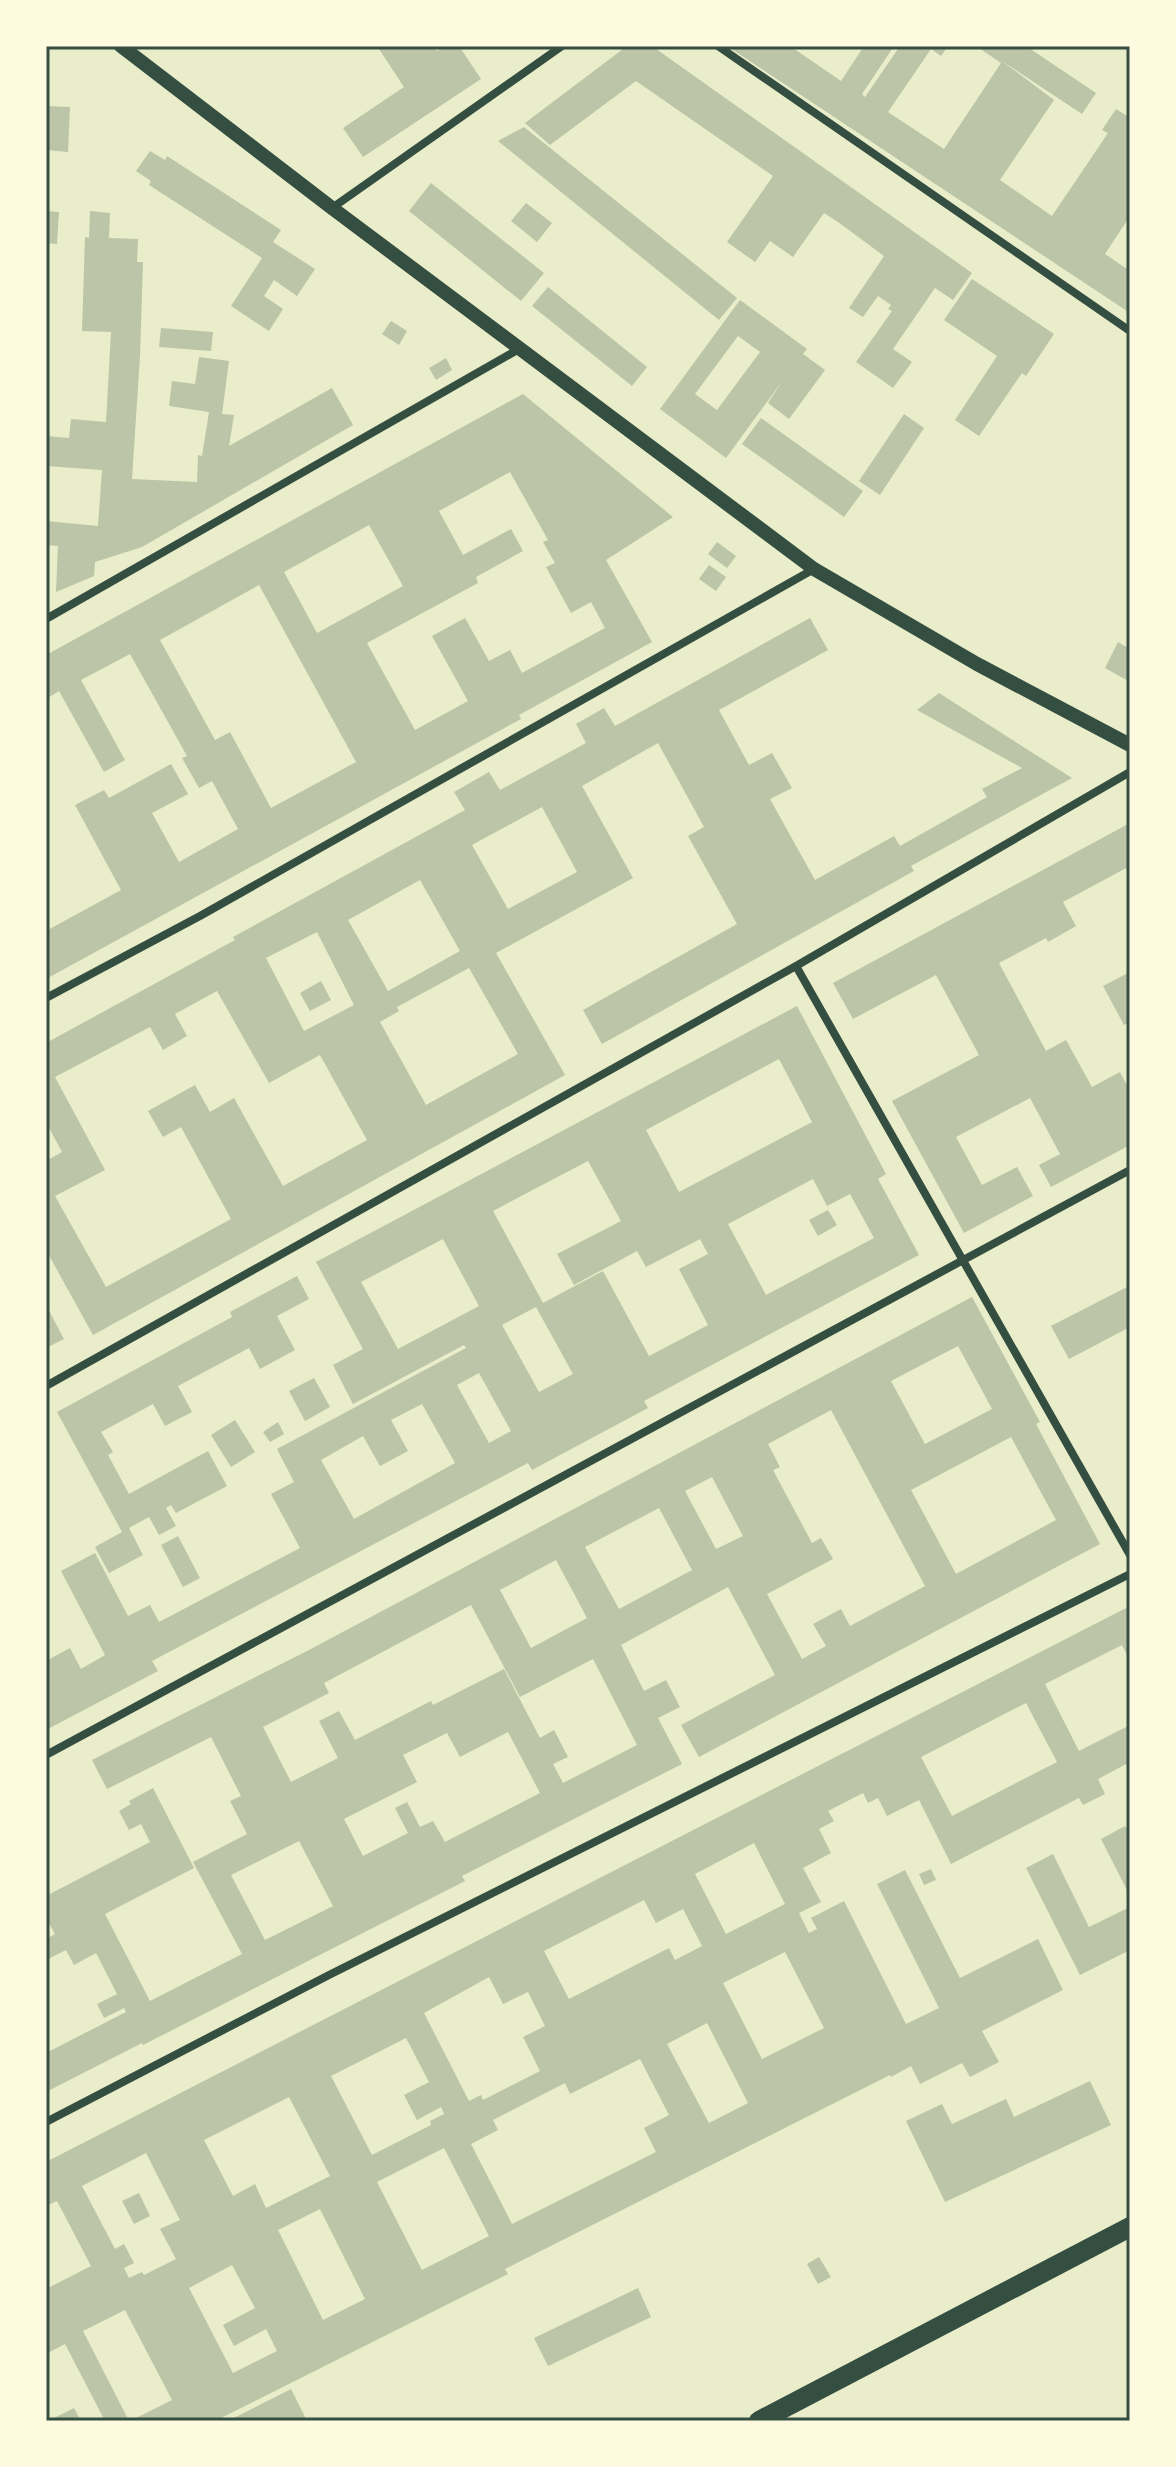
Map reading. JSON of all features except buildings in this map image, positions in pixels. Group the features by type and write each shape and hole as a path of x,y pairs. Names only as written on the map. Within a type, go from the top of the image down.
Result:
{"main road":[{"path":"759,2421 1130,2227"}],"street":[{"path":"121,46 814,569 977,664 1130,745"},
{"path":"332,208 562,46"},
{"path":"718,46 1130,331"},
{"path":"46,619 519,349"},
{"path":"46,998 200,916 814,569"},
{"path":"46,1386 796,966 1130,772"},
{"path":"796,966 1130,1555"},
{"path":"46,1755 1130,1170"},
{"path":"46,2122 343,1968 1130,1574"}]}
